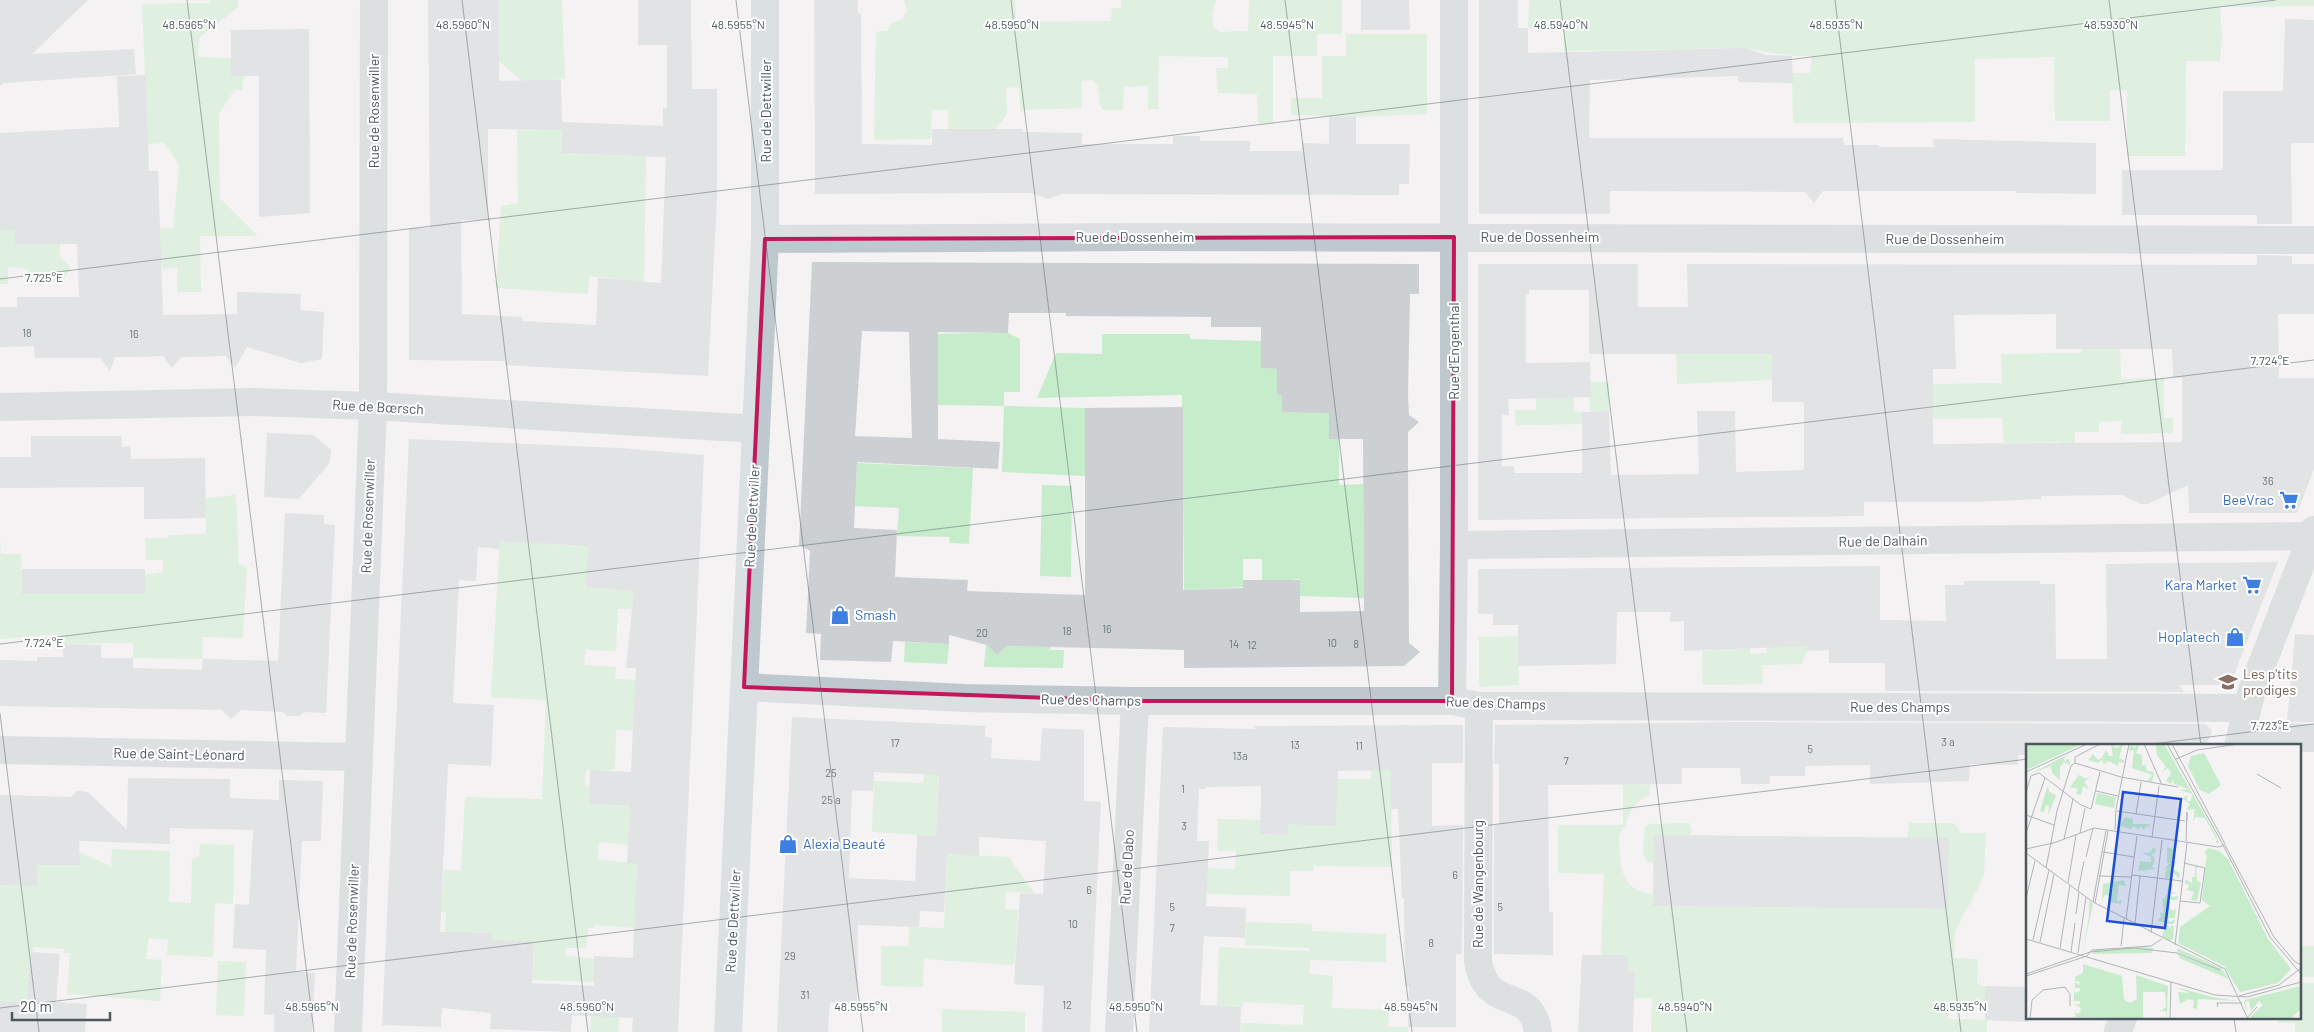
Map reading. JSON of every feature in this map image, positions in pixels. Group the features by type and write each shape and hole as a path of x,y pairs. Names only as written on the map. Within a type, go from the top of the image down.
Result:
{"main road":[{"name":"Rue de Dettwiller","path":"728,1032 765,239 765,0"}],"street":[{"name":"Rue de Rosenwiller","path":"348,1032 372,406 374,0"},
{"name":"Rue d'Engenthal","path":"1452,701 1454,545 1454,0"},
{"name":"Rue de Dossenheim","path":"765,239 1454,237 2314,240"},
{"name":"Rue de Bœrsch","path":"0,407 253,402 372,406 756,428"},
{"name":"Rue de Dalhain","path":"1454,545 2313,533"},
{"path":"2313,533 2252,690 2240,741 2314,738"},
{"name":"Rue des Champs","path":"744,688 964,698 1135,702 1452,701 1478,706 2247,708"},
{"name":"Rue de Dabo","path":"1119,1032 1135,702"},
{"name":"Rue de Wangenbourg","path":"1478,706 1478,961 1480,975 1486,986 1496,994 1522,1003 1530,1009 1536,1020 1538,1032"},
{"name":"Rue de Saint-Léonard","path":"0,750 358,757"},
{"path":"2118,1032 2122,1020"}],"highlighted area":[{"path":"1454,237 1452,701 1135,701 744,687 765,239"}],"green space":[{"path":"209,0 238,0 238,7 199,38 198,57 231,58 232,76 244,76 242,90 234,90 219,114 220,198 258,236 200,236 201,292 177,292 177,267 162,269 162,265 146,265 82,237 65,238 65,244 60,244 60,257 71,268 63,280 29,285 28,269 8,267 8,284 0,284 0,230 63,228 62,232 173,228 179,165 164,143 148,144 142,4 209,3"},
{"path":"499,0 562,0 565,79 523,82 492,55"},
{"path":"904,0 1015,0 1016,21 1018,22 1111,21 1112,8 1121,8 1121,0 1216,0 1212,18 1214,28 1220,32 1248,31 1249,0 1342,0 1342,34 1317,34 1317,56 1273,56 1273,124 1258,123 1257,94 1218,93 1216,68 1228,68 1228,57 1159,56 1158,109 1148,109 1148,86 1124,87 1123,110 1102,110 1094,80 1082,81 1081,108 1023,110 1021,113 1019,87 1006,88 1007,114 995,129 965,129 948,136 948,110 932,110 931,139 874,140 876,32 888,31 889,25 902,19 907,11"},
{"path":"1529,0 2314,0 2314,6 2220,7 2222,40 2220,61 2186,61 2185,156 2127,156 2127,90 2110,90 2110,121 2055,121 2054,57 1975,59 1975,122 1793,123 1792,73 1810,73 1812,56 1792,56 1745,48 1564,51 1564,29 1528,28"},
{"path":"1346,34 1427,34 1427,114 1356,117 1291,115 1291,98 1322,98 1322,56 1346,56"},
{"path":"517,130 562,130 562,153 625,156 646,153 644,288 615,287 615,279 589,276 588,294 496,288 501,206 518,203"},
{"path":"1776,300 1772,380 1677,384 1676,354 1736,354"},
{"path":"1008,333 1020,339 1020,392 1004,392 1004,406 938,405 938,334"},
{"path":"1102,334 1190,334 1190,339 1261,341 1261,368 1277,369 1277,395 1282,395 1282,412 1329,406 1339,439 1339,485 1363,484 1364,598 1300,596 1300,579 1262,583 1262,559 1243,559 1243,587 1184,590 1182,395 1037,398 1056,353 1102,354"},
{"path":"2120,338 2121,379 2164,378 2164,418 2173,418 2173,433 2121,434 2121,421 2099,422 2099,432 2075,432 2075,451 2060,452 2059,442 2004,443 2002,418 1933,419 1933,384 2002,383 2001,354 2081,353 2081,339"},
{"path":"1609,382 1609,411 1591,412 1589,396 1574,396 1574,411 1582,412 1582,424 1516,425 1515,410 1536,410 1536,383"},
{"path":"1004,406 1085,408 1085,476 1002,472"},
{"path":"857,463 973,468 969,544 950,543 949,537 897,536 899,508 855,506"},
{"path":"1042,485 1072,486 1071,577 1040,576"},
{"path":"236,495 239,565 247,566 243,638 202,637 203,659 133,658 133,643 63,644 57,634 0,639 0,538 1,554 21,554 22,594 163,572 163,560 146,560 145,538 168,538 168,535 206,534 206,498"},
{"path":"545,516 544,544 588,546 587,587 634,591 632,609 618,609 616,651 586,650 584,665 616,667 615,679 637,680 633,731 616,729 615,770 586,770 585,787 590,787 589,804 640,807 638,846 599,842 598,859 637,864 635,928 594,925 593,928 588,928 586,948 566,948 565,955 594,959 594,982 533,980 534,942 491,943 491,933 474,932 474,941 444,939 446,912 441,912 444,870 461,871 465,797 542,799 546,700 491,697 501,517"},
{"path":"1767,617 1807,631 1807,651 1802,664 1762,665 1763,684 1703,685 1702,651 1750,648 1750,654 1767,653"},
{"path":"1518,636 1519,685 1482,687 1479,685 1479,637"},
{"path":"905,642 949,644 947,664 904,662"},
{"path":"986,644 992,650 1002,650 1005,646 1050,647 1050,650 1064,650 1063,668 984,667"},
{"path":"1407,725 1407,763 1391,784 1392,867 1314,866 1314,871 1290,871 1290,896 1206,894 1207,868 1235,869 1236,851 1217,851 1218,819 1260,820 1260,834 1288,835 1288,821 1315,822 1316,825 1336,826 1337,779 1371,779 1371,726"},
{"path":"924,767 939,767 936,836 872,832 874,781 923,783"},
{"path":"1623,784 1650,785 1649,796 1639,801 1633,807 1620,833 1619,840 1621,866 1626,880 1636,890 1653,894 1653,906 1948,909 1949,839 1907,838 1909,823 1952,823 1957,826 1960,833 1986,833 1984,876 1955,932 1954,958 1978,959 1977,984 1985,986 1985,1004 1948,1003 1948,1019 1987,1020 1987,1032 1651,1032 1652,998 1627,998 1634,989 1635,972 1628,971 1628,955 1601,955 1604,874 1558,873 1558,825 1623,825"},
{"path":"1690,823 1692,832 1688,836 1654,835 1654,862 1647,862 1643,852 1645,826 1650,824"},
{"path":"200,844 234,845 233,904 215,903 213,957 167,955 168,940 149,938 146,959 162,960 160,1001 67,994 70,953 64,953 64,949 33,947 27,1004 0,1001 0,885 36,886 37,866 63,845 111,866 112,849 170,851 169,902 191,903 192,858 199,857"},
{"path":"947,854 1009,857 1034,893 1006,892 1005,909 1018,910 1015,962 1013,965 924,959 923,987 881,986 881,946 908,946 909,927 944,928"},
{"path":"1246,922 1312,924 1312,931 1386,934 1386,962 1311,960 1309,974 1333,976 1332,1008 1389,1010 1388,1027 1408,1027 1408,1032 1240,1032 1241,1023 1303,1025 1304,1005 1243,1002 1243,1007 1217,1006 1219,947 1310,951 1310,948 1245,945"},
{"path":"2302,946 2314,946 2314,977 2302,977"},
{"path":"218,961 246,962 244,1016 216,1015"},
{"path":"594,982 621,984 618,1032 590,1032"},
{"path":"2302,983 2314,983 2314,1032 2295,1032 2295,1023 2278,1023 2278,1020 2302,1020"},
{"path":"942,1009 1025,1012 1025,1032 942,1032"}],"building":[{"path":"0,0 88,0 32,54 134,49 136,74 4,83 0,86"},
{"path":"428,0 499,0 499,81 561,80 562,122 663,126 663,108 667,108 667,45 638,45 638,0 691,0 692,89 717,89 717,198 708,376 505,365 505,361 409,360 409,228 430,228","holes":["488,129 562,130 562,153 666,157 661,283 598,278 596,325 522,321 522,317 462,314 461,220 488,220"]},
{"path":"814,0 858,0 858,14 861,13 862,144 932,145 932,129 1023,129 1023,132 1082,133 1082,144 1173,144 1173,136 1200,136 1200,141 1250,141 1250,151 1302,151 1302,143 1329,144 1329,116 1356,117 1356,144 1410,144 1409,184 1399,184 1399,195 1062,194 1048,199 1031,193 815,194"},
{"path":"1361,0 1409,0 1410,30 1361,30"},
{"path":"1479,0 1518,0 1518,28 1528,28 1528,53 1744,48 1766,55 1792,56 1793,83 1738,82 1738,76 1590,80 1589,138 1843,138 1844,145 1879,145 1879,147 1934,147 1933,139 2096,143 2096,194 2016,193 2016,191 1823,191 1814,203 1805,192 1610,191 1610,214 1479,214"},
{"path":"2285,19 2314,20 2314,143 2291,143 2292,224 2257,224 2257,215 2122,215 2122,170 2223,170 2223,91 2283,91"},
{"path":"309,29 310,213 259,217 259,76 231,76 231,30"},
{"path":"146,75 149,171 158,171 163,315 237,314 237,292 301,294 300,310 324,312 322,359 301,363 247,347 235,368 226,356 181,357 172,368 163,356 115,357 110,371 100,358 35,358 34,346 0,347 0,307 17,307 17,297 79,297 77,244 15,244 15,230 0,230 0,133 119,127 117,76"},
{"path":"2257,255 2292,256 2292,264 2314,264 2314,314 2278,314 2279,378 2314,378 2314,469 2297,513 2189,513 2188,485 2148,504 2141,504 2122,495 2041,496 2041,499 1976,502 1864,502 1864,516 1478,520 1478,264 1638,264 1638,307 1688,307 1687,264 2257,265","holes":["1529,290 1589,290 1589,354 1772,354 1772,402 1804,402 1804,470 1736,472 1735,411 1697,411 1699,474 1611,475 1609,411 1582,412 1582,473 1514,473 1514,466 1502,466 1502,415 1509,415 1508,399 1591,397 1590,362 1526,363 1526,295 1529,295","2056,314 2056,349 2172,349 2173,377 2182,378 2182,442 1933,444 1933,369 1956,369 1954,315"]},
{"path":"812,262 1419,264 1419,294 1410,294 1408,396 1409,415 1419,422 1408,432 1408,470 1409,643 1420,652 1404,666 1184,668 1184,650 1006,646 997,655 987,645 949,635 949,644 893,641 891,662 820,660 821,634 806,633 810,551 799,545","holes":["1009,313 1066,313 1066,316 1211,317 1211,327 1261,327 1261,368 1277,369 1277,395 1282,395 1282,412 1329,413 1329,439 1363,439 1364,611 1300,612 1300,580 1243,580 1243,588 1183,590 1183,407 1085,408 1085,595 967,591 968,580 895,577 897,530 854,528 857,462 998,469 1000,442 938,439 938,332 1008,333","862,331 909,332 912,438 855,436"]},
{"path":"267,433 313,435 331,450 330,462 299,499 264,497"},
{"path":"31,436 121,436 122,447 130,446 131,459 205,458 206,518 144,519 144,487 0,488 0,457 31,457"},
{"path":"409,439 620,448 704,455 678,1032 632,1032 633,1018 572,1015 571,1032 490,1029 491,1013 442,1008 441,1027 382,1025","holes":["500,541 588,546 586,587 634,591 626,668 636,668 631,772 590,770 589,804 630,806 627,863 637,864 633,958 594,956 594,986 532,983 534,942 491,940 492,933 440,932 448,764 491,766 494,705 453,703 459,580 476,581 478,547 499,549"]},
{"path":"285,513 324,515 324,524 335,525 326,713 304,712 300,716 287,716 283,712 241,710 231,719 222,710 0,706 0,660 37,661 37,657 63,657 63,644 101,645 101,658 133,658 133,668 202,670 203,659 278,661"},
{"path":"2278,562 2232,680 2225,685 2179,685 2184,692 1885,691 1885,663 1829,663 1829,650 1807,651 1807,646 1684,651 1684,621 1670,622 1671,612 1617,612 1616,664 1518,666 1518,625 1493,625 1493,614 1478,614 1478,569 1880,566 1880,620 1946,621 1945,585 1964,585 1964,581 2040,581 2040,584 2055,584 2056,659 2107,659 2106,564"},
{"path":"22,569 145,569 145,594 22,594"},
{"path":"2295,634 2314,635 2314,722 2287,722"},
{"path":"792,717 985,726 985,737 992,738 991,758 1040,761 1042,728 1084,730 1084,801 1101,802 1090,1032 1042,1032 1044,986 1014,984 1020,893 1043,894 1046,841 979,837 979,856 947,854 944,912 920,911 919,927 858,925 857,1003 830,1003 828,1032 777,1032","holes":["874,772 939,775 936,836 917,835 915,881 849,878 852,790 873,791"]},
{"path":"1736,722 2206,724 2212,731 2207,744 2026,744 2026,755 2018,755 2018,765 1970,764 1969,781 1870,784 1870,765 1805,766 1805,776 1770,776 1770,784 1741,784 1740,768 1682,768 1682,784 1548,785 1549,912 1553,912 1553,955 1494,954 1494,825 1499,825 1499,764 1494,764 1495,725"},
{"path":"1463,725 1463,763 1432,763 1432,826 1463,825 1462,954 1456,954 1456,1027 1408,1027 1409,986 1405,986 1404,898 1402,898 1398,809 1391,809 1391,770 1338,771 1336,826 1288,824 1288,835 1260,834 1261,786 1206,787 1205,789 1199,789 1197,841 1209,841 1206,906 1246,908 1245,938 1204,936 1200,1005 1241,1007 1240,1032 1149,1032 1163,727 1255,729 1255,726"},
{"path":"128,778 230,779 230,798 279,800 279,780 323,781 321,841 302,841 296,972 315,973 312,1032 274,1032 274,1015 264,1014 266,950 233,948 235,904 249,905 253,830 170,828 170,844 79,841 80,865 37,865 37,886 0,885 0,795 71,797 77,791 88,792 127,830"},
{"path":"1654,835 1949,838 1948,909 1653,906"},
{"path":"31,952 60,954 56,1002 87,1004 85,1032 0,1032 0,1001 27,1003"},
{"path":"1582,955 1628,955 1628,971 1635,972 1633,1032 1578,1032"},
{"path":"1985,986 2026,987 2026,1020 2028,1022 1985,1020"}],"place":[{"name":"BeeVrac","path":"2289,500"},
{"name":"Kara Market","path":"2252,585"},
{"name":"Smash","path":"840,615"},
{"name":"Hoplatech","path":"2235,637"},
{"name":"Les p'tits prodiges","path":"2228,682"},
{"name":"Alexia Beauté","path":"788,844"}]}
